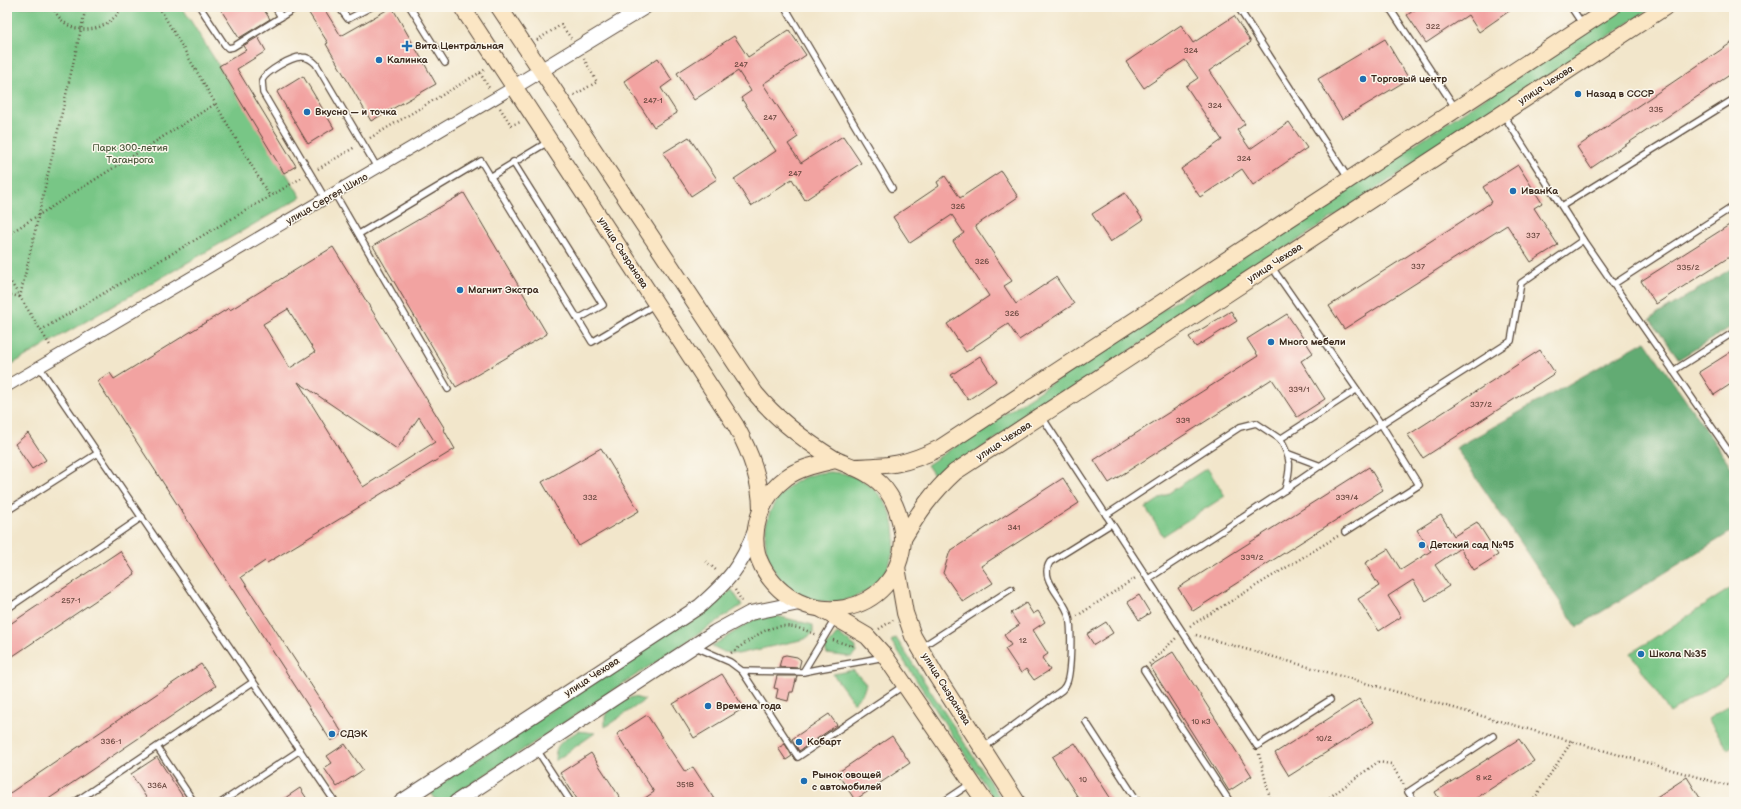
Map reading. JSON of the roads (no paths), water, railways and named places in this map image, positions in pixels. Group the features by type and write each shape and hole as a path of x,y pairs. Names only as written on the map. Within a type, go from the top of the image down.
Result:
{"main road":[{"name":"улица Сызранова","path":"462,7 732,420 745,443 761,492 762,509"},
{"path":"499,7 540,71 755,393 770,411 790,429 836,460 870,475 885,488 897,508 903,539 897,567 885,585 873,596 859,604 840,609 821,609 798,603 781,592 769,578 761,563 757,549 756,527 762,509 772,491 788,476 809,466 836,460"},
{"path":"852,467 891,466 916,460 940,448 1612,7"},
{"name":"улица Чехова","path":"903,539 920,510 937,489 955,472 1665,7"},
{"name":"улица Сызранова","path":"897,567 905,613 913,636 1018,802"},
{"path":"821,609 867,636 885,656 906,684 985,802"}],"street":[{"name":"улица Сергея Шило","path":"7,386 331,197 514,88 645,7"},
{"name":"улица Чехова","path":"407,800 700,606 728,580 745,556 756,527"},
{"path":"456,802 694,646 750,613 798,603"}],"lane":[{"path":"200,7 224,46 228,48 233,47 297,7"},
{"path":"275,7 281,17"},
{"path":"339,7 348,19 371,7"},
{"path":"410,7 445,63"},
{"path":"785,7 892,188"},
{"path":"1238,7 1349,180"},
{"path":"1389,7 1456,109"},
{"path":"1571,7 1583,25"},
{"path":"378,169 312,60 306,57 298,57 266,74 262,80 263,93 310,173 331,197 359,234 448,388"},
{"path":"1562,206 1734,99"},
{"path":"1502,114 1583,240 1732,456 1734,454"},
{"path":"490,177 550,141"},
{"path":"359,234 481,161 592,342 656,303"},
{"path":"513,162 603,305 578,319"},
{"path":"1614,284 1734,206"},
{"path":"1148,579 1321,466 1380,424 1510,341 1521,283 1583,240"},
{"path":"1271,266 1380,424 1419,485 1345,532"},
{"path":"1673,371 1734,332"},
{"path":"40,368 335,802"},
{"path":"1280,438 1356,390"},
{"path":"1042,416 1257,746 1330,700"},
{"path":"1106,515 1240,427 1256,423 1280,438 1289,454 1290,473 1285,490"},
{"path":"7,511 98,453"},
{"path":"1289,454 1321,466"},
{"path":"7,609 142,518"},
{"path":"983,748 1062,690 1067,682 1070,621 1067,610 1047,576 1046,568 1050,562 1111,524"},
{"path":"920,648 1011,589"},
{"path":"803,672 835,618"},
{"path":"694,646 730,662 742,671 798,757 906,684"},
{"path":"742,671 803,672 836,665 856,664 885,656"},
{"path":"1144,670 1230,802"},
{"path":"75,802 253,682"},
{"path":"1086,722 1138,802"},
{"path":"1415,802 1408,792 1494,736"},
{"path":"157,747 194,802"},
{"path":"536,749 571,802"},
{"path":"222,802 300,750"},
{"path":"943,802 972,782"}],"place":[{"name":"Вита Центральная","path":"407,46"},
{"name":"Калинка","path":"379,60"},
{"name":"Торговый центр","path":"1363,79"},
{"name":"Назад в СССР","path":"1578,94"},
{"name":"Вкусно — и точка","path":"307,112"},
{"name":"ИванКа","path":"1513,191"},
{"name":"Магнит Экстра","path":"460,290"},
{"name":"Много мебели","path":"1271,342"},
{"name":"Детский сад №95","path":"1422,545"},
{"name":"Школа №35","path":"1641,654"},
{"name":"Времена года","path":"708,706"},
{"name":"СДЭК","path":"332,734"},
{"name":"Кобарт","path":"799,742"},
{"name":"Рынок овощей с автомобилей","path":"804,781"}],"park label":[{"name":"Парк 300-летия Таганрога","path":"130,154"}]}
